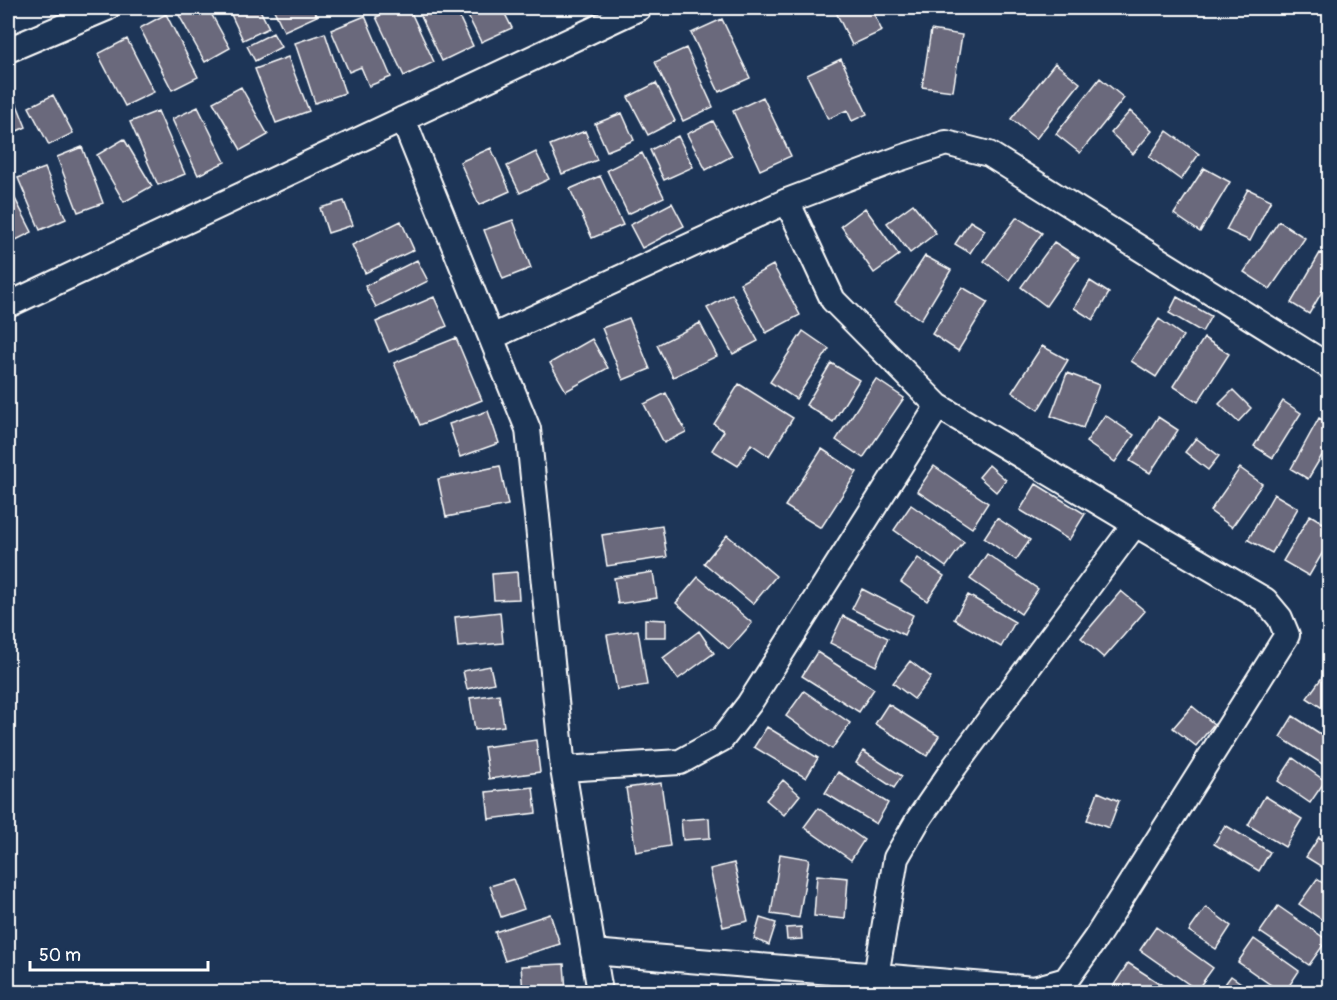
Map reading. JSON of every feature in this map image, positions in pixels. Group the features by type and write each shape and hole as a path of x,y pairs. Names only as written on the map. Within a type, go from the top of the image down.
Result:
{"street":[{"path":"8,50 107,8"},
{"path":"8,305 639,8"},
{"path":"403,119 528,429 563,769 600,993"},
{"path":"492,338 787,201 946,143 989,154 1329,367"},
{"path":"593,952 1034,989 1066,980 1096,938 1287,635 1281,618 1265,600 938,406 833,300 787,201"},
{"path":"563,769 680,762 722,739 749,704 938,406"},
{"path":"876,976 896,858 918,820 955,766 1135,524"}],"building":[{"path":"175,8 208,8 230,48 205,62"},
{"path":"228,8 259,8 269,28 243,40"},
{"path":"273,8 313,8 317,16 284,31"},
{"path":"397,8 409,8 434,62 404,76 376,17"},
{"path":"417,8 455,8 473,46 442,61"},
{"path":"464,8 502,8 512,28 481,42"},
{"path":"834,8 871,8 882,31 852,45"},
{"path":"166,14 198,77 172,90 140,28"},
{"path":"365,16 391,77 369,86 361,67 349,72 331,30"},
{"path":"722,19 750,78 719,92 691,33"},
{"path":"931,30 962,35 953,91 922,87"},
{"path":"273,33 281,47 255,61 247,46"},
{"path":"325,33 345,93 315,103 295,43"},
{"path":"127,39 154,92 125,106 98,54"},
{"path":"686,48 713,107 683,121 655,62"},
{"path":"288,57 309,111 276,123 255,69"},
{"path":"841,59 867,114 852,121 847,110 828,119 807,75"},
{"path":"1055,63 1080,83 1036,139 1011,119"},
{"path":"1100,78 1124,98 1080,153 1056,134"},
{"path":"656,83 675,121 648,135 628,97"},
{"path":"241,87 268,135 241,150 213,102"},
{"path":"12,92 26,127 8,135 8,94"},
{"path":"53,95 73,133 49,145 29,107"},
{"path":"763,97 791,156 760,170 733,111"},
{"path":"198,107 225,162 198,175 172,119"},
{"path":"158,111 185,174 158,185 130,122"},
{"path":"1130,111 1152,131 1133,154 1111,133"},
{"path":"622,113 634,140 607,151 595,124"},
{"path":"713,121 732,156 706,170 687,134"},
{"path":"585,131 597,160 562,174 550,145"},
{"path":"1167,131 1199,154 1181,180 1149,157"},
{"path":"678,136 693,167 664,180 650,150"},
{"path":"124,139 152,186 124,202 97,155"},
{"path":"82,147 103,203 78,212 57,157"},
{"path":"491,148 510,191 479,205 460,162"},
{"path":"536,152 549,179 520,193 507,166"},
{"path":"642,153 664,197 628,214 607,170"},
{"path":"45,168 66,219 40,230 18,178"},
{"path":"1204,168 1230,182 1200,232 1174,214"},
{"path":"600,176 623,225 592,238 570,189"},
{"path":"8,187 32,232 8,244"},
{"path":"1248,189 1271,200 1250,241 1226,230"},
{"path":"344,201 353,225 328,233 320,208"},
{"path":"672,203 684,226 642,248 630,225"},
{"path":"913,204 936,233 910,253 887,223"},
{"path":"865,208 899,255 874,273 841,226"},
{"path":"1017,217 1042,233 1009,280 984,261"},
{"path":"513,220 531,268 503,279 484,230"},
{"path":"401,221 414,250 365,273 352,245"},
{"path":"970,221 985,230 970,253 955,244"},
{"path":"1279,221 1305,238 1270,289 1244,272"},
{"path":"1054,242 1079,258 1046,306 1021,287"},
{"path":"1320,253 1330,258 1330,278 1309,314 1291,303"},
{"path":"925,256 951,270 921,320 895,302"},
{"path":"417,260 428,281 376,307 365,286"},
{"path":"773,265 800,315 766,333 740,283"},
{"path":"1090,281 1109,293 1093,320 1074,308"},
{"path":"962,287 988,302 958,351 932,334"},
{"path":"732,294 758,341 733,354 707,308"},
{"path":"434,297 447,326 389,352 376,322"},
{"path":"1177,297 1211,316 1202,332 1169,313"},
{"path":"629,318 650,369 623,380 602,328"},
{"path":"1159,319 1183,336 1156,377 1131,361"},
{"path":"700,323 717,356 673,377 657,345"},
{"path":"803,331 829,349 796,399 770,382"},
{"path":"456,338 482,400 420,425 394,363"},
{"path":"1204,338 1229,354 1198,402 1173,386"},
{"path":"592,339 608,368 566,391 550,363"},
{"path":"1042,346 1068,360 1038,410 1012,392"},
{"path":"831,363 859,380 833,422 806,405"},
{"path":"1067,373 1099,385 1083,428 1051,416"},
{"path":"876,379 904,398 863,458 836,440"},
{"path":"739,384 793,418 769,456 751,444 738,466 712,450 724,431 714,424"},
{"path":"1233,390 1251,408 1238,422 1219,404"},
{"path":"666,393 686,432 664,443 644,404"},
{"path":"1283,401 1301,413 1273,458 1254,446"},
{"path":"488,411 499,443 460,457 449,424"},
{"path":"1105,415 1134,435 1115,462 1086,442"},
{"path":"1158,417 1178,430 1150,473 1130,461"},
{"path":"1319,418 1330,424 1330,442 1308,479 1291,469"},
{"path":"1196,438 1219,456 1208,470 1185,452"},
{"path":"822,449 857,472 821,528 785,506"},
{"path":"989,465 1006,480 996,492 979,477"},
{"path":"500,466 508,505 446,517 438,479"},
{"path":"934,466 988,503 972,528 917,491"},
{"path":"1240,468 1262,484 1232,527 1210,511"},
{"path":"1036,484 1085,514 1069,540 1020,510"},
{"path":"1274,494 1298,508 1272,553 1248,540"},
{"path":"911,505 964,542 946,567 894,530"},
{"path":"1310,515 1330,527 1330,540 1309,576 1283,561"},
{"path":"997,518 1030,540 1016,560 984,538"},
{"path":"662,526 667,557 607,566 602,535"},
{"path":"727,535 776,576 753,604 704,563"},
{"path":"987,554 1038,589 1021,614 970,579"},
{"path":"918,558 944,576 927,601 901,582"},
{"path":"517,572 519,599 494,600 492,574"},
{"path":"653,572 657,598 618,604 614,578"},
{"path":"698,577 752,623 729,649 676,603"},
{"path":"862,589 913,615 904,635 852,609"},
{"path":"1121,591 1145,611 1104,658 1081,638"},
{"path":"968,595 1015,622 1001,647 954,619"},
{"path":"500,612 503,643 458,647 455,617"},
{"path":"843,616 888,638 876,666 830,643"},
{"path":"645,619 666,620 666,637 645,637"},
{"path":"638,630 647,685 617,690 607,635"},
{"path":"699,631 714,653 678,679 663,658"},
{"path":"817,652 874,689 859,712 802,676"},
{"path":"910,661 931,677 914,699 893,683"},
{"path":"490,666 494,683 467,689 463,671"},
{"path":"1323,676 1330,681 1330,713 1307,698"},
{"path":"804,691 850,723 832,749 786,716"},
{"path":"499,694 504,726 475,730 470,698"},
{"path":"888,704 939,736 927,756 875,724"},
{"path":"1192,706 1214,724 1196,746 1173,728"},
{"path":"1293,716 1330,740 1330,769 1280,737"},
{"path":"767,727 818,758 806,778 754,747"},
{"path":"536,740 540,772 489,779 484,747"},
{"path":"863,751 902,776 894,788 856,763"},
{"path":"1293,758 1325,781 1310,803 1278,781"},
{"path":"838,772 888,803 876,824 825,793"},
{"path":"783,780 800,795 784,815 766,800"},
{"path":"661,783 670,846 636,852 626,788"},
{"path":"533,787 536,813 489,819 486,792"},
{"path":"1098,792 1119,801 1109,828 1087,820"},
{"path":"1265,796 1302,819 1285,847 1248,825"},
{"path":"818,808 864,840 851,860 804,827"},
{"path":"709,818 710,838 683,840 681,820"},
{"path":"1225,825 1270,852 1259,871 1214,844"},
{"path":"1319,837 1330,844 1330,872 1306,857"},
{"path":"780,854 809,859 799,918 771,914"},
{"path":"734,863 748,921 723,927 710,869"},
{"path":"817,875 848,878 845,919 814,916"},
{"path":"513,879 524,909 501,917 490,886"},
{"path":"1317,879 1330,888 1330,925 1299,904"},
{"path":"1278,906 1327,940 1309,965 1260,932"},
{"path":"1206,907 1231,926 1216,949 1189,931"},
{"path":"550,914 560,944 505,961 495,932"},
{"path":"760,918 776,923 769,945 754,939"},
{"path":"801,927 802,939 787,940 786,928"},
{"path":"1156,927 1213,968 1197,990 1140,950"},
{"path":"1254,939 1299,971 1285,992 1281,992 1238,962"},
{"path":"1128,963 1173,992 1125,992 1114,985"},
{"path":"564,964 566,991 523,992 521,966"},
{"path":"1231,976 1254,992 1219,992"},
{"path":"723,987 755,988 755,992 723,992"}]}
